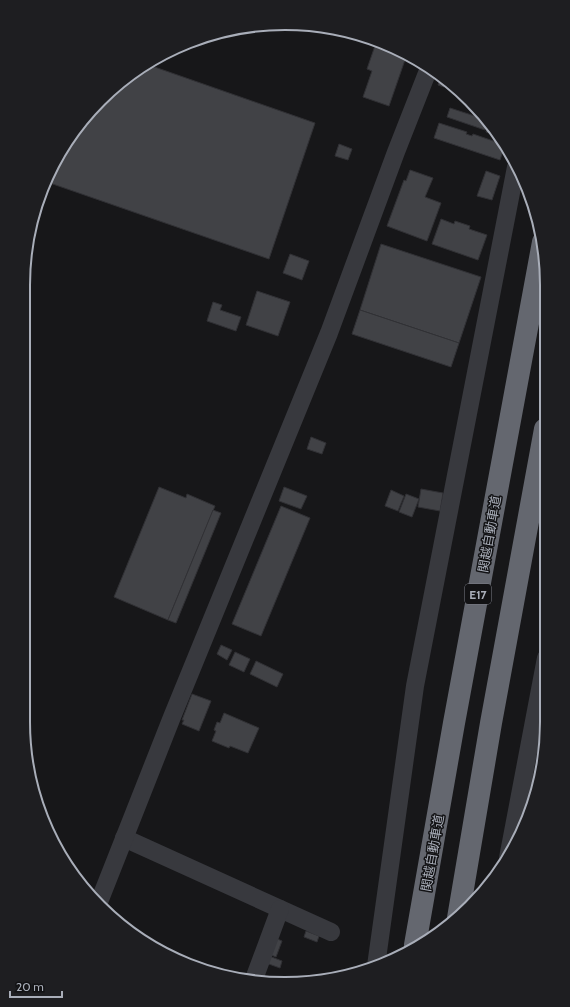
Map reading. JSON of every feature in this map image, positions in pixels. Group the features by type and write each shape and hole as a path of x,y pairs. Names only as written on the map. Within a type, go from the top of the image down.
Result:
{"highway":[{"name":"関越自動車道","path":"416,941 539,265"},
{"path":"460,907 491,723 540,456"}],"street":[{"path":"101,898 172,717 330,333 396,152 427,73"},
{"path":"377,960 415,686 515,173"},
{"path":"512,839 540,700"},
{"path":"124,838 331,932"},
{"path":"255,975 280,909"}],"building":[{"path":"375,46 405,60 389,106 363,97 372,71 367,69"},
{"path":"154,67 315,123 269,259 51,183 64,157 93,117 117,93"},
{"path":"439,82 444,86 444,87 438,85"},
{"path":"450,108 477,117 486,128 485,130 447,117"},
{"path":"439,123 467,132 466,134 472,136 473,134 496,142 503,152 500,160 434,138"},
{"path":"339,144 352,149 348,160 335,156"},
{"path":"410,170 433,178 425,197 441,203 427,241 387,226 404,180 406,181"},
{"path":"486,171 500,176 492,200 477,196"},
{"path":"441,219 454,224 455,221 470,226 469,229 487,235 478,260 432,244"},
{"path":"381,244 481,277 459,343 360,310"},
{"path":"290,254 309,261 302,280 283,273"},
{"path":"257,291 290,302 278,336 246,325"},
{"path":"213,302 222,305 220,310 241,317 236,331 207,321"},
{"path":"360,310 459,343 451,367 352,334"},
{"path":"311,437 326,443 322,454 307,449"},
{"path":"159,487 186,498 187,494 215,506 168,620 114,597"},
{"path":"284,487 307,496 301,509 279,501"},
{"path":"421,489 443,493 440,511 418,507"},
{"path":"391,490 404,496 398,511 385,506"},
{"path":"406,494 419,499 412,517 399,512"},
{"path":"281,506 310,518 261,636 232,624"},
{"path":"213,510 221,513 176,623 168,620"},
{"path":"221,645 232,650 227,660 217,654"},
{"path":"235,652 250,659 244,672 229,665"},
{"path":"256,661 283,674 277,687 250,674"},
{"path":"192,694 211,701 199,731 182,724 184,720 182,720"},
{"path":"224,713 259,728 248,753 230,746 229,748 212,741 216,731 214,730 217,722 220,723"},
{"path":"535,770 532,784 530,783"},
{"path":"306,931 319,936 317,942 304,937"},
{"path":"275,938 282,941 276,957 269,954"},
{"path":"269,956 282,961 280,968 266,963"}]}
